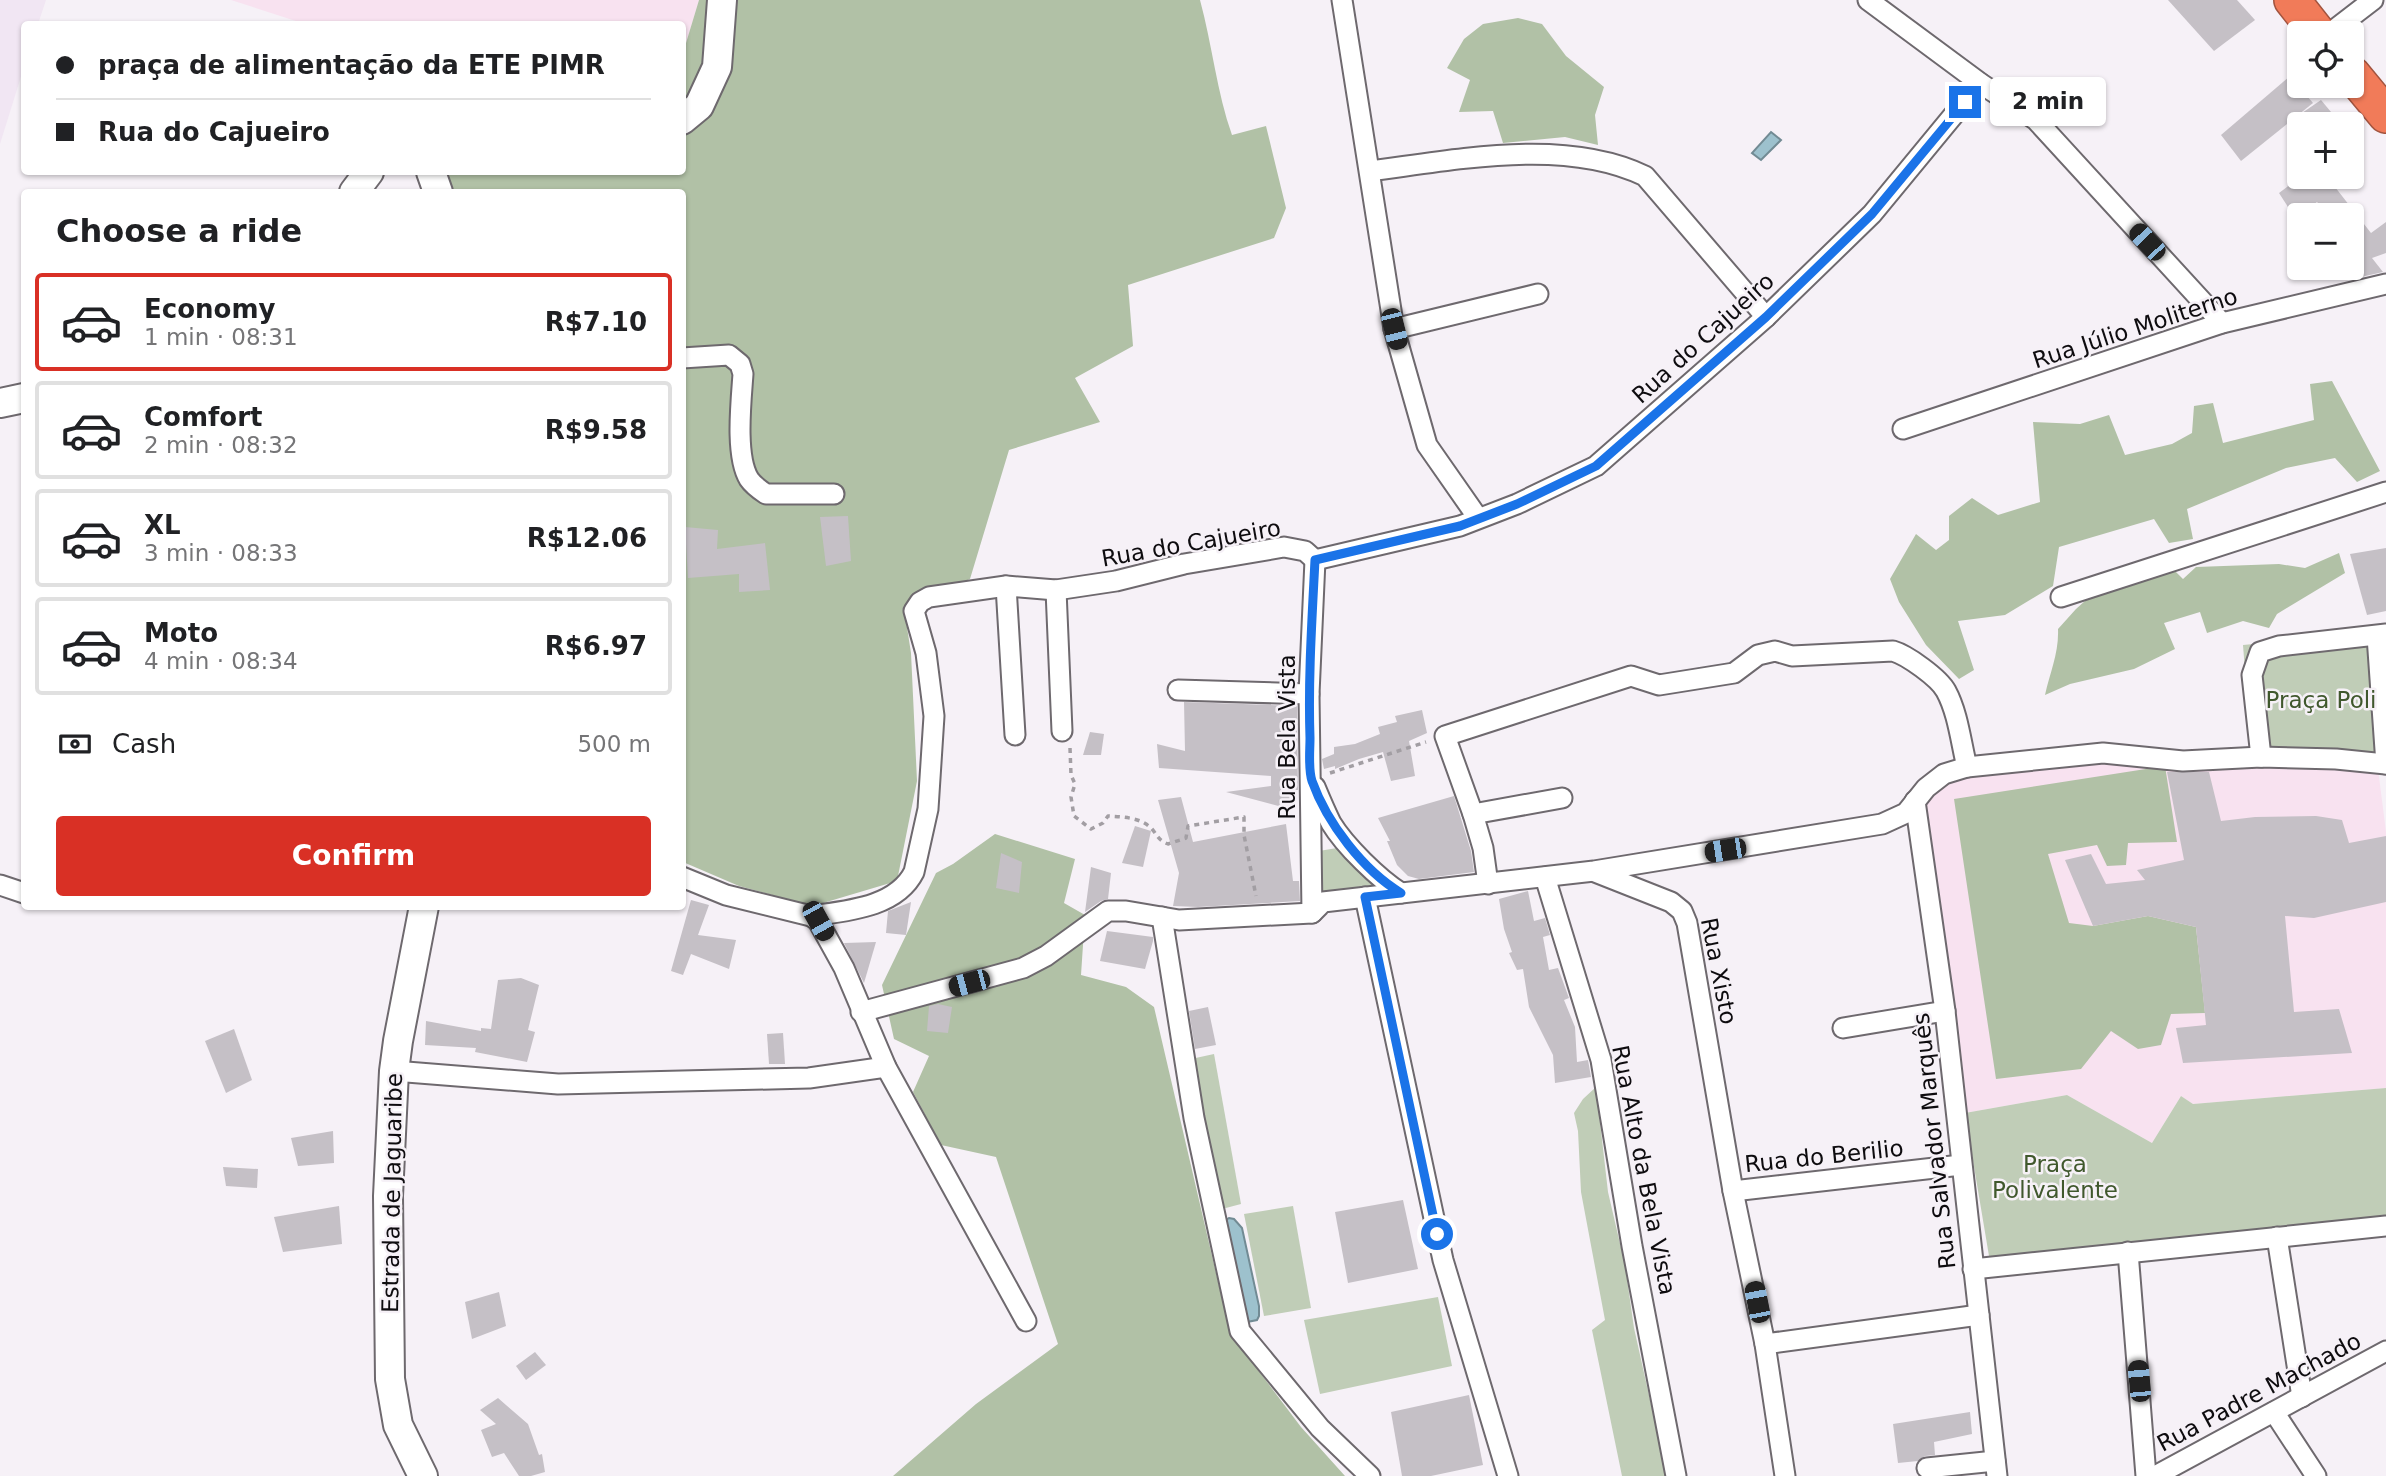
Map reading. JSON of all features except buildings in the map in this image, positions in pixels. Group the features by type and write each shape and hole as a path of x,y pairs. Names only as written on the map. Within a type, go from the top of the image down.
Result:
{"highway":[{"path":"2292,0 2309,21"},
{"path":"2364,88 2386,115"}],"street":[{"path":"686,117 699,106 717,67 722,0"},
{"path":"1342,0 1394,329 1427,445 1478,518"},
{"path":"1868,0 2035,120 2222,323"},
{"path":"2346,21 2373,0"},
{"name":"Rua do Cajueiro","path":"811,916 856,909 878,902 909,882 914,872 928,809 934,716 926,653 914,611 919,602 929,597 1006,586 1056,590 1116,581 1184,564 1284,547 1305,551 1315,560 1460,526 1517,504 1596,466 1766,317 1872,214 1980,83"},
{"path":"1370,171 1478,158 1555,155 1624,166 1645,176 1766,317"},
{"name":"Rua Júlio Moliterno","path":"1903,429 2222,323 2386,284"},
{"path":"1394,329 1538,294"},
{"path":"686,358 729,355 740,363 743,374 743,463 750,480 758,489 766,494 834,494"},
{"path":"0,403 21,399"},
{"path":"2061,597 2386,492"},
{"name":"Rua Bela Vista","path":"1312,913 1320,776 1309,694 1315,560"},
{"path":"1006,586 1015,735"},
{"path":"1056,590 1062,731"},
{"path":"861,1012 1023,968 1046,956 1108,911 1171,918 1312,913 1323,902 1594,871 1882,824 1906,813 1926,788 1944,774 1967,767 2103,753 2183,761 2261,757 2336,759 2386,764 2381,635 2278,646 2260,652 2252,675 2261,757"},
{"path":"1488,884 1483,848 1445,736 1631,676 1659,685 1734,673 1758,655 1775,651 1792,656 1893,651 1917,665 1945,690 1967,767"},
{"path":"1178,690 1309,694"},
{"path":"1320,776 1332,825 1390,886 1401,893"},
{"path":"1473,814 1562,798"},
{"name":"Rua Salvador Marquês","path":"1915,801 1945,1010 1996,1469"},
{"name":"Rua Xisto","path":"1594,871 1671,902 1682,911 1689,937 1734,1191"},
{"name":"Rua Alto da Bela Vista","path":"1545,877 1601,1060 1632,1246 1676,1476"},
{"path":"686,879 726,895 811,916 818,921 844,968 886,1067 1026,1321"},
{"path":"0,885 21,891"},
{"path":"1365,897 1443,1260 1508,1476"},
{"name":"Estrada de Jaguaribe","path":"423,910 408,980 394,1071 388,1196 390,1379 398,1425 423,1476"},
{"path":"1171,918 1194,1118 1240,1331 1320,1428 1370,1476"},
{"path":"1843,1028 1945,1010"},
{"path":"394,1071 558,1084 809,1078 886,1067"},
{"name":"Rua do Berilio","path":"1734,1191 1961,1165"},
{"path":"1734,1191 1766,1344 1785,1476"},
{"path":"1973,1269 2386,1226"},
{"path":"2277,1237 2302,1396"},
{"path":"2128,1252 2146,1476"},
{"path":"1766,1344 1979,1315"},
{"name":"Rua Padre Machado","path":"2155,1476 2386,1352"},
{"path":"2274,1412 2316,1476"},
{"path":"1927,1468 1996,1469"}],"path":[{"path":"1062,731 1070,750 1071,775 1075,784 1071,797 1074,816 1091,829 1103,823 1108,816 1131,818 1151,827 1158,840 1168,844 1186,838 1188,825 1244,817 1244,835 1258,916"},
{"path":"1320,776 1445,736"}],"shaded area":[{"path":"0,0 46,0 39,21 21,21 21,77 0,144"},
{"path":"231,0 699,0 686,43 686,21 296,21"},
{"path":"2377,761 2386,832 2386,1088 2193,1104 2181,1096 2152,1143 2067,1095 1965,1113 1924,801 1947,780 2073,762 2207,767"}],"green space":[{"path":"699,0 1200,0 1222,102 1232,135 1266,126 1286,208 1274,238 1128,285 1133,346 1075,378 1100,422 1009,450 970,579 904,608 911,653 917,781 897,881 813,906 739,886 686,863 686,189 435,189 430,175 686,175 686,43"},
{"path":"1518,18 1542,24 1566,56 1604,87 1595,115 1598,145 1565,137 1503,143 1493,111 1459,112 1470,80 1447,68 1464,39 1483,24"},
{"path":"2332,381 2380,471 2357,482 2335,458 2286,468 2187,509 2193,539 2169,543 2154,519 2059,547 2053,586 2005,615 1958,621 1974,670 1959,679 1926,645 1899,602 1890,579 1916,534 1936,550 1949,540 1949,516 1972,498 1998,515 2040,502 2033,422 2080,424 2109,415 2125,455 2172,444 2192,433 2194,406 2213,403 2223,443 2314,420 2310,384"},
{"path":"2339,553 2345,573 2277,614 2269,628 2243,621 2207,633 2200,612 2164,623 2175,649 2134,669 2070,684 2045,695 2056,654 2058,629 2095,592 2171,567 2183,579 2196,567 2279,564 2305,568"},
{"name":"Praça Poli","path":"2384,632 2386,761 2252,762 2243,645"},
{"path":"2165,766 2177,842 2128,843 2126,865 2107,866 2097,845 2048,854 2069,923 2093,926 2148,916 2196,927 2205,1013 2171,1014 2161,1045 2138,1049 2111,1031 2081,1069 1996,1079 1954,799"},
{"path":"995,834 1075,859 1064,903 1085,915 1081,975 1126,987 1154,1007 1230,1333 1301,1427 1345,1476 893,1476 976,1404 1058,1344 996,1157 941,1145 913,1092 929,1056 894,1039 882,985 936,873"},
{"path":"1337,848 1375,888 1317,897 1319,851"},
{"path":"1214,1054 1241,1204 1222,1209 1191,1059"},
{"path":"1596,1087 1608,1192 1625,1265 1634,1328 1667,1476 1622,1476 1592,1330 1605,1320 1581,1192 1578,1131 1574,1113 1583,1099"},
{"name":"Praça Polivalente","path":"2386,1088 2386,1222 1990,1262 1965,1113 2067,1095 2152,1143 2181,1096 2193,1104"},
{"path":"1293,1206 1311,1308 1264,1316 1244,1214"},
{"path":"1438,1297 1452,1366 1320,1394 1304,1320"}],"water":[{"path":"1771,132 1781,140 1761,160 1752,153"},
{"path":"1234,1219 1242,1228 1259,1306 1257,1320 1247,1322 1226,1220"}],"route":[{"path":"1437,1234 1365,897 1401,893 1390,886 1332,825 1311,778 1309,694 1315,560 1460,526 1517,504 1596,466 1766,317 1872,214 1965,102"}]}
